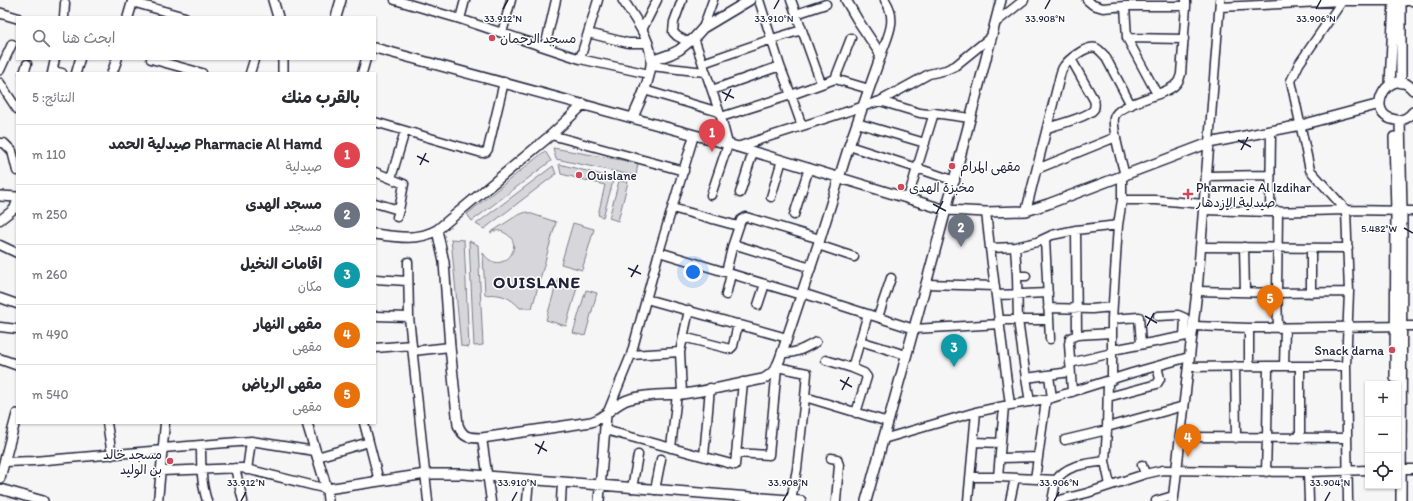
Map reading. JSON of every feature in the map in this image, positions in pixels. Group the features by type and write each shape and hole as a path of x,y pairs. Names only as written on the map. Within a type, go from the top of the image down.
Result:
{"street":[{"path":"274,0 278,16"},
{"path":"336,16 341,0"},
{"path":"395,0 418,3 460,19 580,58 705,72"},
{"path":"460,19 465,0"},
{"path":"502,33 511,0"},
{"path":"545,47 555,0"},
{"path":"580,58 598,0"},
{"path":"642,30 657,0"},
{"path":"682,0 674,22 673,32 691,40 703,63 728,144 711,195"},
{"path":"704,28 713,0"},
{"path":"650,67 691,40 704,28 750,0"},
{"path":"759,0 780,66 802,126"},
{"path":"790,0 821,83"},
{"path":"846,0 881,55"},
{"path":"437,230 444,262 450,347 458,425 464,436 471,438 482,438 591,422 598,420 619,403 630,399 680,394 763,379 773,373 777,367 811,268 862,107 892,26 892,16 889,6 885,0"},
{"path":"866,501 955,181 1001,0"},
{"path":"995,23 1024,0"},
{"path":"1087,0 1093,5 1102,8 1153,3 1186,3 1181,74 1179,80 1172,88 1117,111 1114,115 1114,124 1123,176 1112,308 1112,351 1105,461 1110,485"},
{"path":"128,16 132,1 164,14 178,16"},
{"path":"1343,1 1299,64 1292,76 1292,86 1310,170 1346,210 1349,292 1346,366 1348,501"},
{"path":"1397,1 1401,83"},
{"path":"1390,85 1397,1"},
{"path":"1156,501 1173,499 1177,470 1189,362 1190,332 1197,291 1220,4 1413,1"},
{"path":"627,2 642,30 647,43 650,67 644,90 633,118"},
{"path":"64,16 65,3"},
{"path":"796,14 826,4"},
{"path":"1124,6 1127,38 1157,94"},
{"path":"0,13 16,18"},
{"path":"703,63 802,30"},
{"path":"588,34 628,43 647,43"},
{"path":"738,147 880,101 930,74 955,66 992,36"},
{"path":"835,79 851,38"},
{"path":"1127,38 1184,39"},
{"path":"0,70 12,44"},
{"path":"1026,211 1062,70 1065,65 1086,48 1091,47 1100,50 1105,56 1131,105"},
{"path":"376,48 728,144 946,210 986,212 1026,211 1209,143 1271,132 1380,104"},
{"path":"1048,128 1092,112 1095,105 1094,100 1071,59"},
{"path":"52,72 55,60"},
{"path":"76,72 80,60"},
{"path":"112,72 116,60"},
{"path":"158,60 180,63 200,72"},
{"path":"250,72 254,60"},
{"path":"283,60 283,72"},
{"path":"362,72 366,60"},
{"path":"24,72 27,64"},
{"path":"712,90 780,66"},
{"path":"644,90 720,115 791,95 835,79 869,89"},
{"path":"376,122 482,153 486,152 504,82"},
{"path":"1413,90 1407,85 1401,83 1390,85 1385,88 1382,93 1380,104 1384,114 1397,120 1406,118 1413,112"},
{"path":"0,84 16,102"},
{"path":"880,101 920,113 928,114 934,112 970,118"},
{"path":"376,234 418,237 428,235 437,230 551,135 584,104"},
{"path":"908,198 934,112"},
{"path":"1397,120 1399,211 1399,453"},
{"path":"857,122 925,143"},
{"path":"392,178 405,130"},
{"path":"1271,132 1270,175 1278,247 1277,293 1284,366"},
{"path":"551,135 684,171"},
{"path":"599,501 606,414 631,354 659,252 694,135"},
{"path":"1037,168 1116,137"},
{"path":"0,143 4,143 12,151 16,167"},
{"path":"849,146 955,181"},
{"path":"740,193 753,152"},
{"path":"770,197 782,160"},
{"path":"794,215 809,168"},
{"path":"376,172 403,182 405,186 398,213 376,203"},
{"path":"1207,176 1270,175"},
{"path":"0,196 16,197"},
{"path":"1122,200 1156,200 1204,207 1274,211 1413,210"},
{"path":"0,220 16,207"},
{"path":"672,208 738,226"},
{"path":"986,212 1000,322 1007,405 1001,442 998,477"},
{"path":"726,295 734,244 738,226 743,218 750,218 819,242 854,257"},
{"path":"990,248 1015,247 1037,242 1052,235 1076,230 1118,225"},
{"path":"1076,230 1078,309 1077,336"},
{"path":"1045,239 1050,339"},
{"path":"734,244 811,268"},
{"path":"0,245 16,253"},
{"path":"1015,247 1018,320 1030,402"},
{"path":"1201,247 1348,248"},
{"path":"1244,247 1245,292"},
{"path":"1310,248 1311,293"},
{"path":"659,252 914,329 1018,320 1048,320"},
{"path":"408,262 409,317 428,501"},
{"path":"1017,276 1026,276"},
{"path":"878,317 891,278"},
{"path":"376,279 408,281"},
{"path":"758,305 765,284"},
{"path":"926,284 995,286"},
{"path":"1197,291 1277,293 1349,292"},
{"path":"996,295 1048,293"},
{"path":"0,298 16,304"},
{"path":"646,299 787,338"},
{"path":"1048,308 1112,308"},
{"path":"671,448 680,394 680,352 689,310"},
{"path":"852,368 868,314"},
{"path":"1158,316 1178,315 1185,318 1190,332"},
{"path":"376,316 409,317"},
{"path":"1112,320 1139,317 1141,344"},
{"path":"683,337 730,349 733,346 738,324"},
{"path":"1395,381 1399,326"},
{"path":"1070,363 1190,332 1249,328 1413,326"},
{"path":"0,327 16,329"},
{"path":"1249,328 1249,366"},
{"path":"1072,392 1069,340 1072,336 1112,333"},
{"path":"860,341 906,355"},
{"path":"782,353 795,353 816,342"},
{"path":"376,348 450,347"},
{"path":"631,354 680,352"},
{"path":"0,359 16,365"},
{"path":"826,360 864,373 867,380 856,413"},
{"path":"883,439 976,412 1007,405 1049,399 1158,366 1189,362 1235,366 1346,366"},
{"path":"1108,398 1157,384 1160,379 1158,366"},
{"path":"1235,366 1236,438"},
{"path":"1266,472 1268,366"},
{"path":"1300,366 1300,438"},
{"path":"777,367 807,373 797,469 791,501"},
{"path":"736,453 769,455 777,367"},
{"path":"1026,378 1070,372"},
{"path":"1035,479 1049,399 1049,376"},
{"path":"605,430 735,465 743,382"},
{"path":"704,456 710,388"},
{"path":"805,397 888,422"},
{"path":"1065,440 1184,406"},
{"path":"968,501 976,412"},
{"path":"0,478 16,418"},
{"path":"107,424 112,455"},
{"path":"158,501 165,424"},
{"path":"307,424 327,489 328,501"},
{"path":"364,424 380,481"},
{"path":"1180,437 1347,438"},
{"path":"482,438 491,501"},
{"path":"4,462 112,455 251,440 316,454 369,442"},
{"path":"247,470 251,440"},
{"path":"974,442 1001,442"},
{"path":"201,445 201,469 203,487 207,501"},
{"path":"632,488 638,455"},
{"path":"1000,458 1038,457"},
{"path":"831,458 837,459 839,465 836,501"},
{"path":"655,490 661,459"},
{"path":"1052,501 1056,480 1063,472 1072,467 1105,461"},
{"path":"1142,465 1145,474"},
{"path":"161,471 235,468 327,489 426,474 487,475 528,480 801,501"},
{"path":"235,468 243,501"},
{"path":"1401,469 1413,469"},
{"path":"1056,501 1088,497 1110,485 1163,470 1266,472 1365,470"},
{"path":"1308,472 1309,501"},
{"path":"971,477 1056,480"},
{"path":"1010,501 1015,478"},
{"path":"527,501 528,480"},
{"path":"561,501 562,482"},
{"path":"0,489 43,501"},
{"path":"1395,489 1395,501"},
{"path":"1400,489 1401,501"}],"shaded area":[{"path":"553,148 638,163 636,176 556,159"},
{"path":"545,151 551,161 472,221 467,214"},
{"path":"559,164 614,178 603,217 598,215 605,185 561,174"},
{"path":"553,166 556,174 484,229 476,224"},
{"path":"619,181 628,182 618,221 609,218"},
{"path":"526,212 556,222 532,308 520,308 512,301 500,295 485,295 483,253 490,260 497,263 509,257 513,251 514,245 511,238 501,231 490,233 516,216"},
{"path":"573,223 594,229 582,270 561,264"},
{"path":"451,239 464,240 469,347 461,346"},
{"path":"469,241 478,245 483,345 474,346"},
{"path":"558,278 578,284 566,326 546,320"},
{"path":"586,290 597,293 585,336 573,333"}],"place":[{"name":"مسجد الرحمان","path":"492,38"},
{"name":"Pharmacie Al Hamd صيدلية الحمد","path":"712,152"},
{"name":"مقهى المرام","path":"952,166"},
{"name":"Ouislane","path":"579,175"},
{"name":"مخبزة الهدى","path":"901,187"},
{"name":"Pharmacie Al Izdihar صيدلية الإزدهار","path":"1188,194"},
{"name":"مسجد الهدى","path":"961,247"},
{"name":"مقهى الرياض","path":"1270,318"},
{"name":"Snack darna","path":"1392,350"},
{"name":"اقامات النخيل","path":"954,367"},
{"name":"مقهى النهار","path":"1188,457"},
{"name":"مسجد خالد بن الوليد","path":"170,461"}],"district":[{"name":"OUISLANE","path":"537,282"}]}
